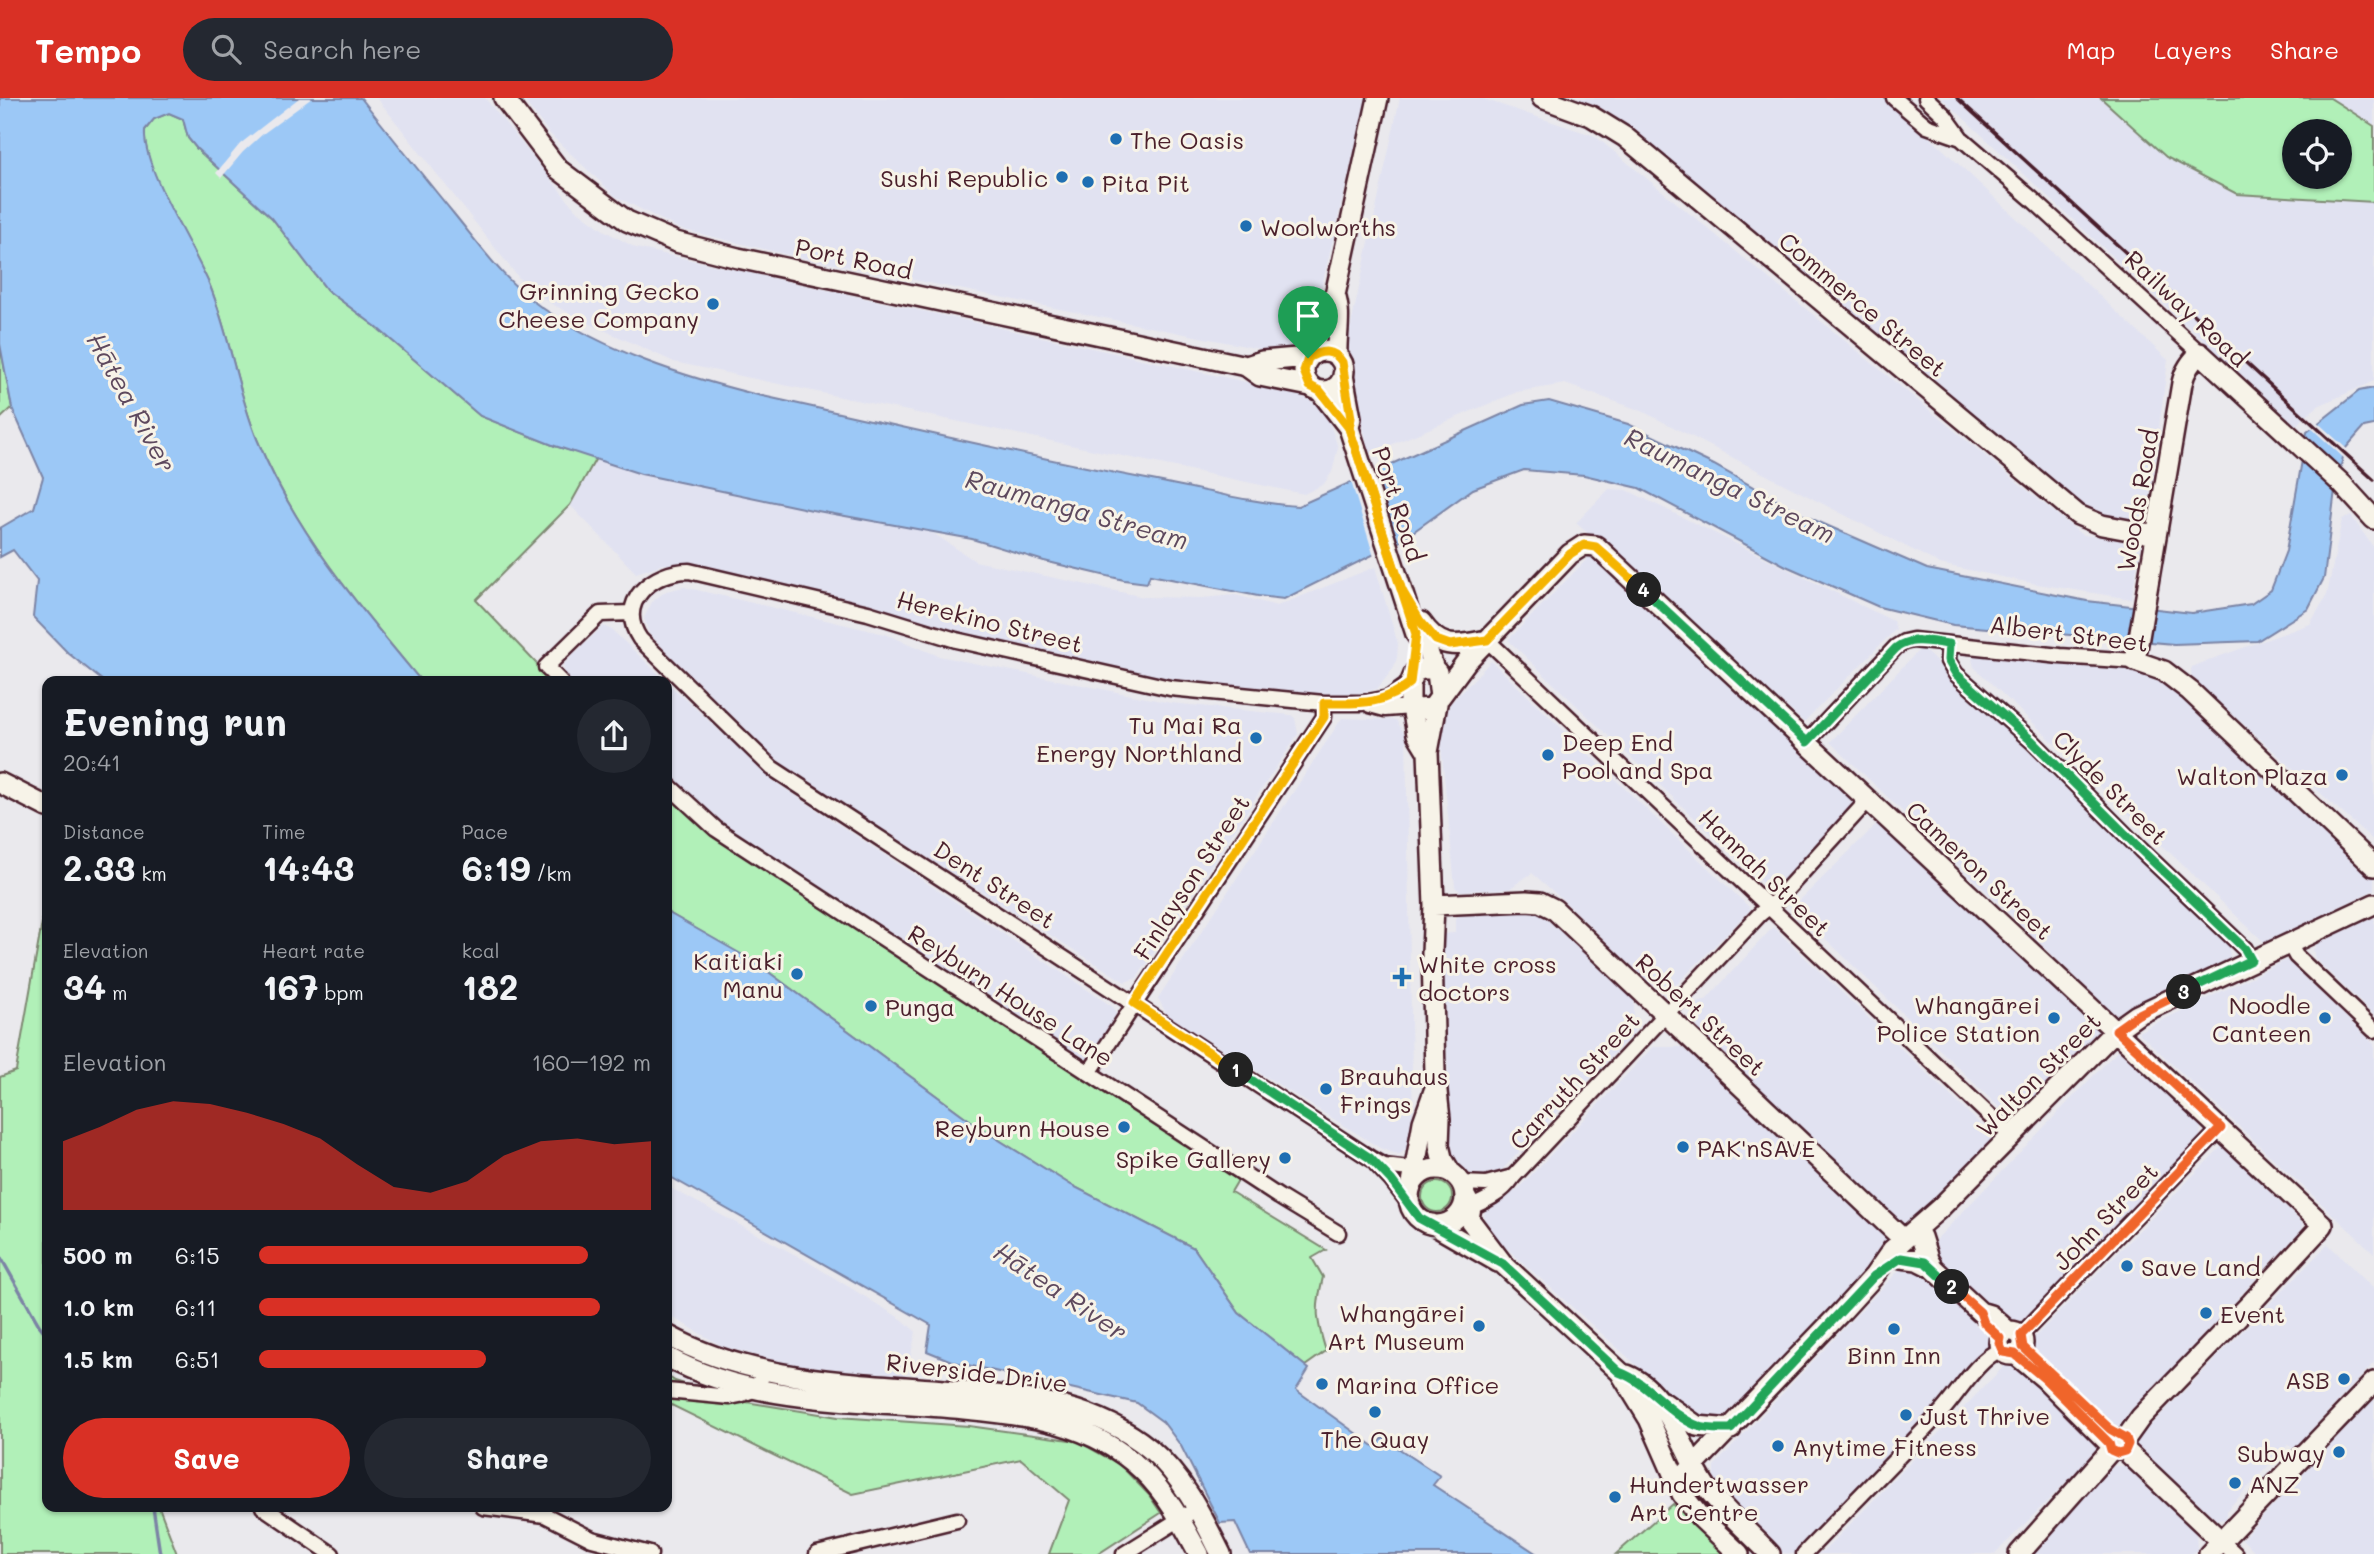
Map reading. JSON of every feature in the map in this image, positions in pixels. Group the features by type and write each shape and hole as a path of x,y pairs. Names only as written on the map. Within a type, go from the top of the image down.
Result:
{"main road":[{"name":"Port Road","path":"504,98 558,169 627,222 676,242 738,258 1246,366 1260,376 1315,388 1349,428 1416,634 1428,652 1434,669"},
{"path":"1335,296 1340,307 1336,329 1337,355 1342,362 1343,375 1332,388 1315,388 1304,371 1327,303 1335,296 1378,98"},
{"name":"Commerce Street","path":"1542,98 1591,116 1625,137 2068,508 2090,522 2156,535"},
{"path":"1309,357 1324,352 1337,355"},
{"name":"Woods Road","path":"2135,661 2183,379 2189,365 2200,353"},
{"name":"Railway Road","path":"2200,353 2342,484 2374,519"},
{"name":"Port Road","path":"1246,366 1262,361 1309,357"},
{"name":"Port Road","path":"1343,375 1351,418 1349,428"},
{"name":"Cameron Street","path":"1487,640 1576,549 1592,544 1869,799 2323,1225 2117,1443"},
{"path":"1401,589 1420,621 1436,640 1450,645 1487,640"},
{"name":"Port Road","path":"1411,682 1416,634"},
{"path":"1428,752 1417,734 1412,707 1411,682 1415,672 1434,669 1461,657 1487,640"},
{"path":"1412,707 1425,709 1438,701 1466,662 1487,640"},
{"name":"Albert Street","path":"2135,661 2164,671 2190,691 2374,866"},
{"path":"1434,669 1440,686 1428,752 1434,905 1432,953 1436,1087 1442,1158 1462,1194 1469,1219 1503,1264 1619,1372 1649,1419 1682,1494 1700,1517 1739,1554"},
{"path":"0,783 42,804"},
{"name":"Robert Street","path":"1434,905 1525,901 1548,905 1908,1245 1928,1259 1933,1268 1980,1312 1984,1323 2011,1342 2117,1443 2222,1550"},
{"name":"Walton Street","path":"1676,1483 1731,1429 1874,1276 1931,1227 1940,1208 2116,1030 2137,1015 2374,904"},
{"path":"1436,1087 1423,1122 1418,1175 1410,1191 1411,1206 1419,1218 1503,1264"},
{"path":"1418,1175 1439,1169 1462,1194"},
{"path":"1432,1224 1449,1222 1462,1194"},
{"name":"Riverside Drive","path":"672,1338 713,1355 765,1370 814,1379 1009,1396 1099,1417 1152,1451 1174,1473 1199,1509 1221,1554"},
{"name":"Riverside Drive","path":"672,1359 705,1375 756,1389 814,1397 1008,1413 1067,1426 1112,1447 1141,1469 1161,1490 1199,1554"},
{"path":"1619,1372 1632,1377 1652,1395 1697,1426 1731,1429"},
{"path":"2222,1550 2374,1382"},
{"path":"1652,1395 1716,1498 1770,1554"},
{"path":"2019,1554 2117,1443"}],"street":[{"name":"Railway Road","path":"1894,98 1927,126 1961,138"},
{"name":"Railway Road","path":"1926,98 1945,116 1961,138 2032,199 2200,353"},
{"name":"Herekino Street","path":"631,614 639,596 656,579 678,571 701,572 868,613 947,638 1170,688 1324,703 1362,703 1389,698 1411,682"},
{"path":"555,676 546,667 600,614 631,614"},
{"name":"Dent Street","path":"631,614 631,623 640,639 772,768 1370,1158 1384,1166 1418,1175"},
{"name":"Hannah Street","path":"1487,640 2011,1136"},
{"name":"Albert Street","path":"1807,742 1904,642 1913,640 2135,661"},
{"name":"Clyde Street","path":"1949,644 1948,660 1956,674 2032,741 2245,949 2251,960"},
{"name":"Finlayson Street","path":"1089,1073 1324,717 1324,703"},
{"name":"Herekino Street","path":"1362,703 1385,709 1412,707"},
{"name":"Reyburn House Lane","path":"672,789 716,829 1338,1233"},
{"name":"Carruth Street","path":"1462,1194 1500,1193 1869,799"},
{"path":"2289,943 2296,956 2374,1030"},
{"name":"John Street","path":"1804,1554 1932,1422 1975,1371 1994,1352 2011,1342 2221,1128"},
{"name":"Dent Street","path":"1370,1158 1411,1206"},
{"name":"Carruth Street","path":"1462,1194 1513,1177"},
{"path":"672,1391 730,1397 756,1389 765,1370"},
{"path":"1124,1554 1199,1509"},
{"path":"270,1512 332,1554"},
{"path":"522,1512 545,1515 592,1539 650,1554"},
{"path":"817,1554 957,1520"}],"shaded area":[{"path":"377,98 485,98 575,209 605,231 636,248 1287,391 1310,400 1327,416 1338,447 1332,472 1324,484 1304,494 674,362 586,322 552,304 522,282"},
{"path":"522,98 1367,98 1309,339 1299,348 1270,351 784,254 680,229 615,196 550,134"},
{"path":"1400,98 1480,98 1595,136 2082,535 2142,541 2131,599 2031,583 1940,564 1642,411 1565,384 1517,392 1369,454 1351,370 1348,339"},
{"path":"1558,98 1888,98 2168,360 2146,526 2085,520 1613,118"},
{"path":"1942,98 2101,98 2166,157 2237,194 2374,202 2374,381 2318,406 2295,426"},
{"path":"2330,98 2374,98 2374,126"},
{"path":"596,458 656,477 933,533 975,561 1144,597 1202,598 1235,595 1277,606 1375,567 1398,644 1397,658 1393,669 1377,689 1345,697 1248,691 1127,675 711,572 664,564 636,573 570,505"},
{"path":"1609,489 1627,490 1893,621 1896,629 1804,722 1576,523"},
{"path":"2351,516 2374,548 2374,841 2192,678 2191,669 2310,624 2327,595 2342,519"},
{"path":"1594,552 1857,804 1772,892 1508,640"},
{"path":"684,587 885,634 939,656 1171,703 1291,715 1295,718 1298,734 1137,978 1125,982 780,765 649,634 644,618 652,602 666,591"},
{"path":"603,626 612,630 661,676 566,676 563,665"},
{"path":"1923,649 2229,945 2230,961 2116,1016 1830,742 1919,650"},
{"path":"1977,654 2090,662 2166,677 2374,874 2374,890 2265,943 1974,667 1972,659"},
{"path":"1491,661 1751,909 1677,984 1650,984 1532,873 1509,889 1460,891 1455,887 1440,735 1450,704"},
{"path":"672,687 775,782 1113,1007 1116,1014 1085,1065 728,837 672,782"},
{"path":"1342,718 1396,720 1406,736 1413,1130 1407,1149 1398,1155 1380,1148 1167,1015 1158,998"},
{"path":"1881,820 2102,1029 2013,1121 1793,907"},
{"path":"1539,912 1634,1000 1634,1033 1495,1177 1483,1180 1471,1177 1454,1163 1450,1156 1442,934 1455,933 1455,919 1460,914"},
{"path":"2374,917 2374,1015 2315,959 2313,950 2317,944"},
{"path":"1773,927 1997,1140 1907,1233 1698,1030 1698,1003 1706,1000"},
{"path":"2286,960 2374,1044 2374,1253 2138,1032"},
{"path":"2122,1046 2201,1123 2200,1139 2015,1331 1928,1248"},
{"path":"1653,1047 1682,1047 1888,1240 1886,1252 1718,1423 1701,1423 1502,1244 1485,1222 1484,1214 1488,1204 1517,1190"},
{"path":"2222,1146 2303,1224 2303,1229 2130,1413 2133,1424 2126,1432 2118,1428 2029,1343"},
{"path":"672,1189 805,1260 903,1320 916,1332 905,1380 778,1362 722,1346 672,1317"},
{"path":"2328,1244 2374,1289 2374,1363 2313,1428 2313,1434 2297,1450 2288,1445 2226,1511 2226,1519 2217,1520 2139,1448 2134,1438 2142,1423 2145,1431"},
{"path":"1902,1267 1915,1267 1992,1340 1992,1349 1808,1537 1797,1554 1781,1553 1718,1492 1714,1482 1714,1466"},
{"path":"2010,1360 2102,1446 1995,1554 1818,1554 1826,1549"},
{"path":"2374,1399 2374,1554 2257,1554 2242,1539"},
{"path":"2113,1466 2125,1466 2196,1533 2197,1550 2192,1554 2030,1554"}],"green space":[{"path":"2101,98 2330,98 2374,126 2374,202 2237,194 2166,157"},
{"path":"169,113 183,119 188,138 197,149 272,218 327,290 375,326 480,416 555,446 596,458 570,505 476,600 548,676 417,676 330,566 290,505 257,439 210,286 151,165 145,130 154,119"},
{"path":"0,344 12,408 0,419"},
{"path":"672,798 706,831 1238,1180 1231,1192 1326,1250 1312,1258 1323,1277 1318,1314 1326,1351 1305,1366 1239,1313 1194,1248 1071,1185 983,1130 759,965 672,915"},
{"path":"42,923 42,1512 161,1512 177,1554 0,1554 0,1077 16,1071"},
{"path":"1437,1182 1448,1186 1452,1197 1448,1208 1437,1212 1426,1208 1422,1197 1426,1186"},
{"path":"672,1379 734,1400 838,1417 969,1426 1077,1441 1120,1465 1149,1495 1161,1513 1098,1554 1049,1554 1069,1500 1021,1459 853,1494 672,1405"},
{"path":"1673,1504 1725,1554 1616,1554"}],"water":[{"path":"0,98 361,98 484,252 516,287 566,323 619,350 673,371 758,395 1057,461 1263,502 1298,506 1523,405 1549,401 1628,424 1714,465 1803,515 1927,569 2087,601 2192,613 2251,604 2271,590 2286,551 2307,432 2359,391 2374,388 2374,425 2364,427 2345,449 2335,490 2324,578 2308,609 2257,641 2174,644 1953,625 1879,607 1786,566 1639,488 1584,475 1524,470 1473,489 1399,542 1284,599 1150,575 1147,583 1124,580 1044,561 972,539 812,510 641,474 555,446 480,416 375,326 327,290 272,218 197,149 188,138 183,119 169,113 154,119 145,130 146,146 170,208 210,286 257,439 272,472 309,536 374,625 417,676 97,676 68,653 33,617 37,581 13,550 0,557 0,528 34,508 43,477 12,408 0,344"},
{"name":"Hātea River","path":"672,915 755,962 983,1130 1071,1185 1194,1248 1239,1313 1309,1369 1296,1390 1375,1447 1383,1438 1440,1476 1433,1485 1537,1554 1250,1554 1235,1522 1220,1523 1181,1446 1163,1422 1137,1403 954,1362 927,1351 931,1325 672,1178"}],"pier":[{"path":"299,98 312,98 264,133 221,178 216,173 240,144"},
{"path":"2315,420 2348,450 2346,460 2309,426"},
{"path":"1371,468 1397,547 1374,557 1350,478"}],"waterway":[{"path":"0,1256 42,1329"},
{"path":"154,1512 160,1554"}],"railway":[{"path":"1957,98 2374,480"}],"place":[{"name":"The Oasis","path":"1116,139"},
{"name":"Sushi Republic","path":"1062,177"},
{"name":"Pita Pit","path":"1088,182"},
{"name":"Woolworths","path":"1246,226"},
{"name":"Grinning Gecko Cheese Company","path":"713,304"},
{"name":"Tu Mai Ra Energy Northland","path":"1256,738"},
{"name":"Deep End Pool and Spa","path":"1548,755"},
{"name":"Walton Plaza","path":"2342,775"},
{"name":"Kaitiaki Manu","path":"797,974"},
{"name":"White cross doctors","path":"1402,977"},
{"name":"Punga","path":"871,1006"},
{"name":"Whangārei Police Station","path":"2054,1018"},
{"name":"Noodle Canteen","path":"2325,1018"},
{"name":"Brauhaus Frings","path":"1326,1089"},
{"name":"Reyburn House","path":"1124,1127"},
{"name":"PAK'nSAVE","path":"1683,1147"},
{"name":"Spike Gallery","path":"1285,1158"},
{"name":"Save Land","path":"2127,1266"},
{"name":"Event","path":"2206,1313"},
{"name":"Whangārei Art Museum","path":"1479,1326"},
{"name":"Binn Inn","path":"1894,1329"},
{"name":"ASB","path":"2344,1379"},
{"name":"Marina Office","path":"1322,1384"},
{"name":"The Quay","path":"1375,1412"},
{"name":"Just Thrive","path":"1906,1415"},
{"name":"Anytime Fitness","path":"1778,1446"},
{"name":"Subway","path":"2339,1452"},
{"name":"ANZ","path":"2235,1483"},
{"name":"Hundertwasser Art Centre","path":"1615,1497"}],"route":[{"path":"1308,358 1304,371 1310,386 1320,391 1349,428 1401,589 1416,634 1411,680 1389,698 1374,702 1324,703 1324,717 1182,935 1134,1003 1370,1158 1391,1180 1419,1218 1503,1264 1619,1372 1641,1383 1652,1395 1697,1426 1731,1429 1874,1276 1901,1258 1911,1258 1925,1262 1933,1268 1980,1312 1984,1323 2000,1338 2003,1352 2015,1354 2045,1379 2109,1443 2111,1450 2118,1453 2125,1451 2128,1444 2126,1438 2110,1429 2023,1347 2021,1335 2221,1128 2116,1030 2137,1015 2251,960 2245,949 2032,741 1956,674 1948,660 1949,644 1913,640 1904,642 1807,742 1592,544 1580,546 1570,554 1487,640 1450,645 1436,640 1420,621 1401,589 1363,469 1349,428 1351,418 1342,362 1337,355 1324,352 1317,352 1308,358"}],"water label":[{"name":"Raumanga Stream","path":"1730,485"},
{"name":"Raumanga Stream","path":"1077,509"}]}
